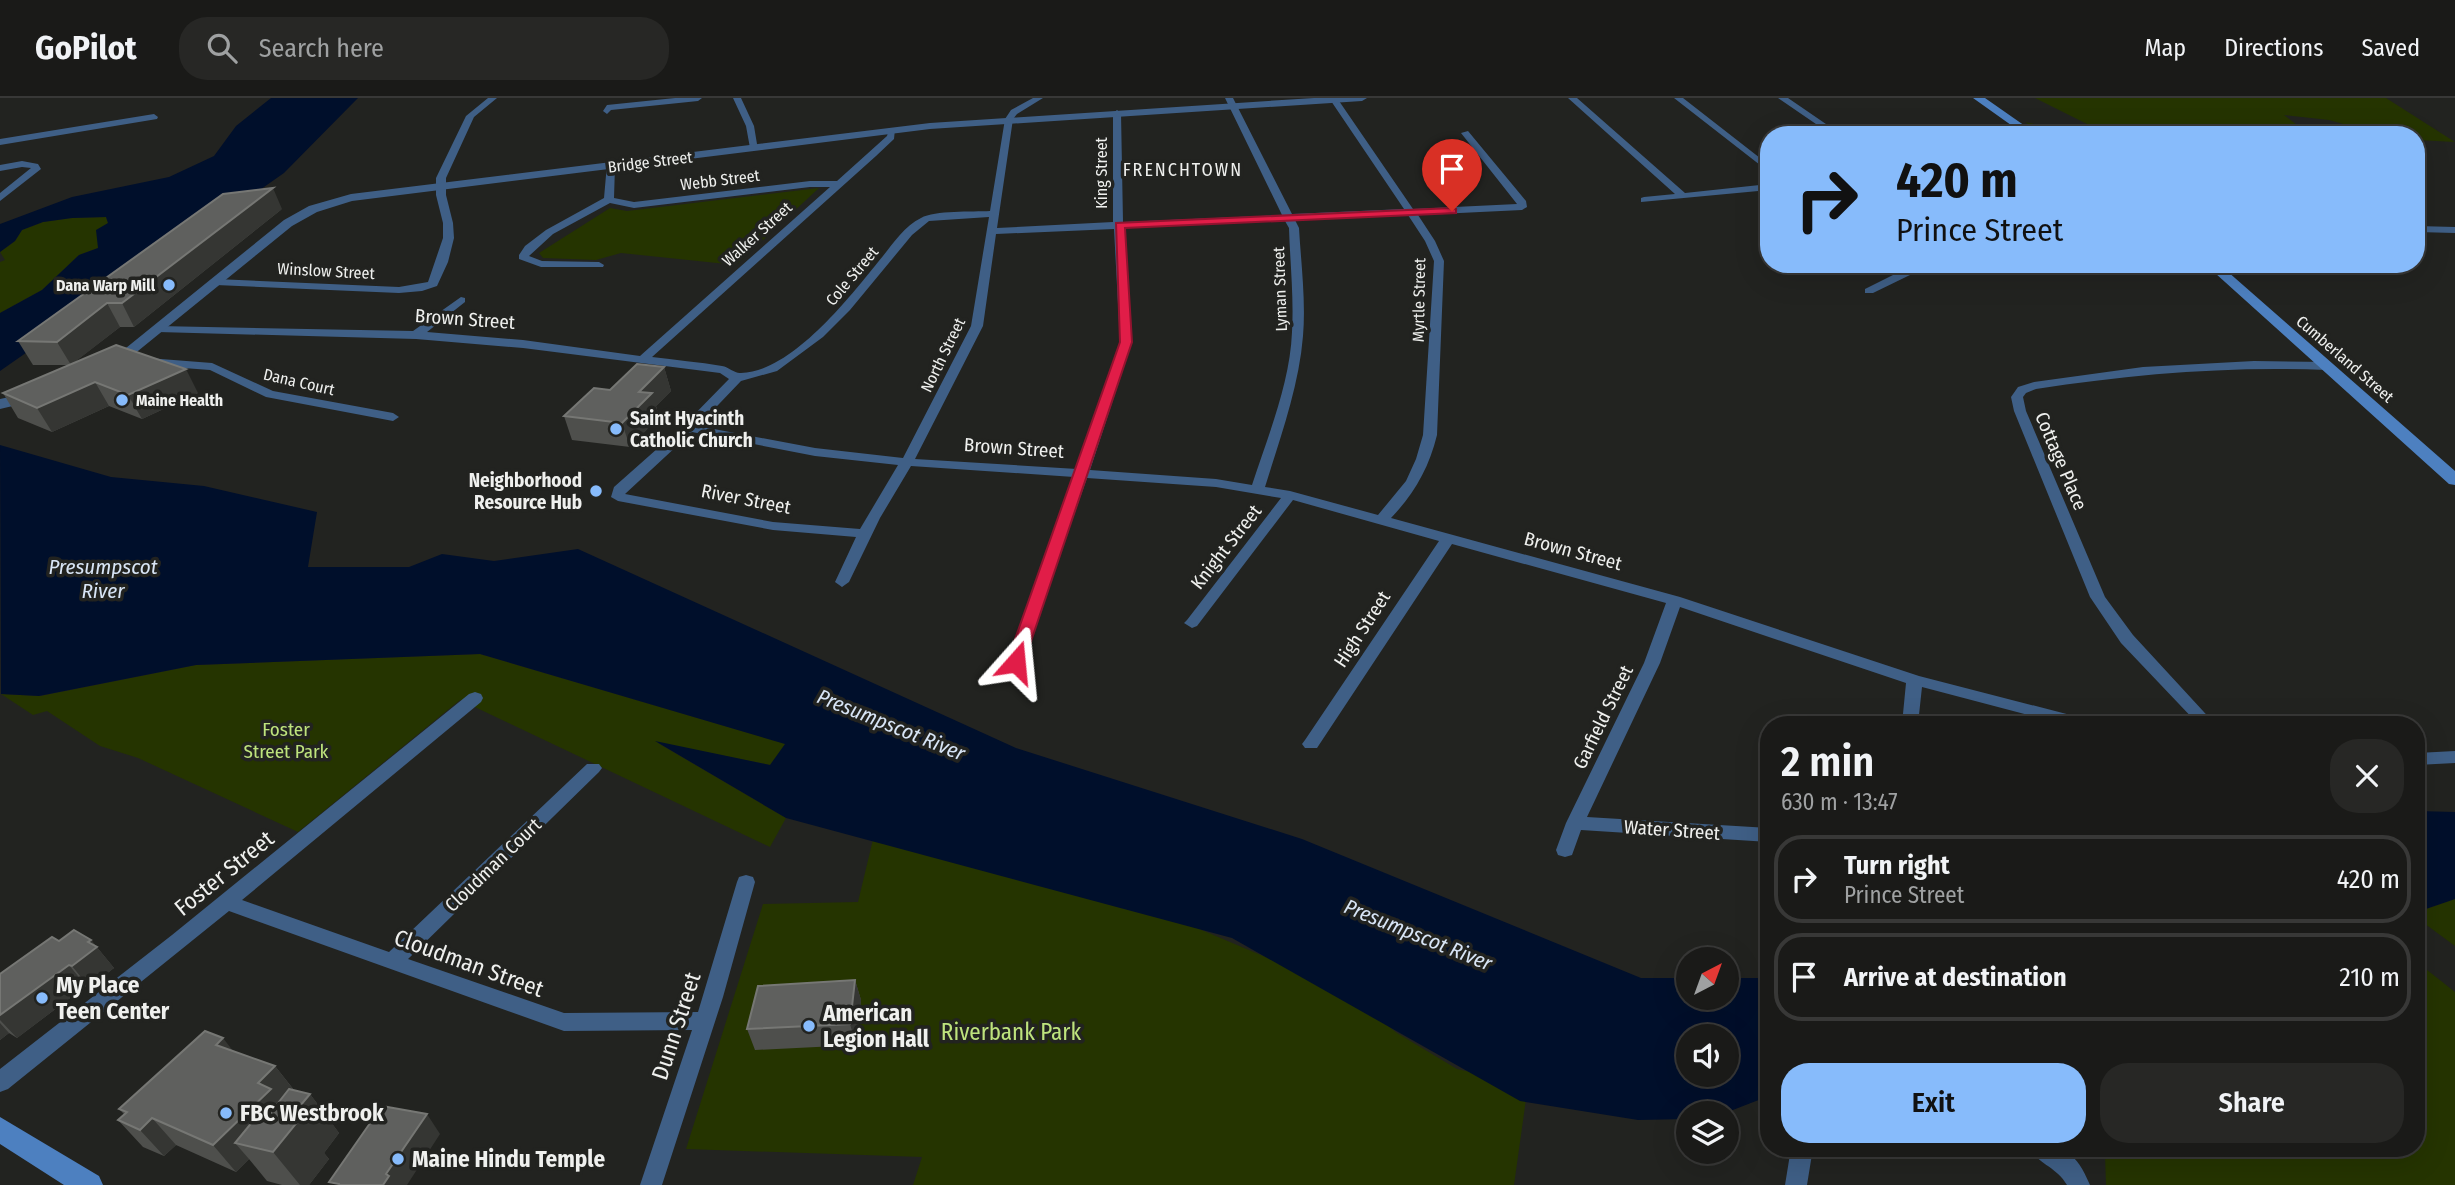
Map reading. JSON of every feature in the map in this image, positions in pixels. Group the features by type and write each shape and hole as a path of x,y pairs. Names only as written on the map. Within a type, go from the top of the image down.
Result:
{"main road":[{"path":"1978,98 2020,126"},
{"name":"Cumberland Street","path":"2221,273 2455,480"},
{"path":"0,1129 89,1185"}],"street":[{"path":"439,186 470,116 493,98"},
{"path":"607,111 607,108 698,98"},
{"path":"737,98 750,126 755,148"},
{"path":"1009,119 1014,112 1040,98"},
{"name":"Bridge Street","path":"100,372 119,360 288,223 313,209 364,195 1009,119 1117,113 1232,102 1362,98"},
{"path":"1572,98 1682,195"},
{"path":"1678,98 1760,162"},
{"path":"1782,98 1824,126"},
{"name":"Myrtle Street","path":"1334,99 1394,190 1413,213 1431,241 1439,261 1430,435 1426,458 1418,475 1382,519"},
{"name":"Lyman Street","path":"1232,102 1291,218 1298,332 1296,350 1286,397 1258,489"},
{"name":"King Street","path":"1010,674 1126,342 1117,113"},
{"path":"0,142 154,117"},
{"name":"North Street","path":"842,582 873,518 907,462 977,326 1009,119"},
{"name":"Walker Street","path":"641,361 891,137 892,131"},
{"path":"992,231 1522,207 1522,203 1465,133"},
{"path":"0,168 27,164 35,166 34,172 0,198"},
{"path":"599,265 541,264 523,257 530,247 551,233 609,200 610,166"},
{"name":"Webb Street","path":"609,200 634,205 810,184 836,184"},
{"name":"Winslow Street","path":"216,282 399,290 433,284 443,261 449,228 439,186"},
{"path":"1644,200 1760,188"},
{"name":"Cole Street","path":"737,378 772,369 824,330 849,306 914,226 921,221 927,218 995,214"},
{"path":"2425,229 2455,230"},
{"path":"1869,291 1906,273"},
{"path":"416,335 461,300"},
{"name":"Brown Street","path":"158,329 416,335 523,344 723,370 737,378"},
{"name":"Dana Court","path":"119,360 212,367 270,394 393,416"},
{"name":"Cottage Place","path":"2199,716 2127,639 2098,597 2020,411 2017,397 2022,390 2034,386 2162,369 2208,365 2327,366"},
{"path":"689,428 737,378"},
{"path":"0,404 48,393"},
{"name":"Brown Street","path":"689,428 815,452 907,462 1258,489 1290,495 1675,600 1791,635 1914,680 2051,716"},
{"name":"River Street","path":"689,428 619,490 618,497 773,526 867,534"},
{"name":"Knight Street","path":"1192,623 1290,495"},
{"name":"High Street","path":"1311,744 1448,537"},
{"name":"Garfield Street","path":"1565,850 1575,823 1652,663 1675,600"},
{"path":"1911,716 1914,680"},
{"name":"Foster Street","path":"0,1082 227,902 475,698"},
{"path":"2425,759 2455,757"},
{"name":"Cloudman Court","path":"393,962 593,768"},
{"name":"Water Street","path":"1575,823 1760,834"},
{"name":"Dunn Street","path":"651,1185 720,977 746,882"},
{"name":"Cloudman Street","path":"227,902 564,1022 704,1021"},
{"path":"1796,1185 1801,1157"},
{"path":"2052,1157 2073,1175"}],"green space":[{"path":"2035,98 2386,98 2455,142 2425,140 2425,126 2350,126 2329,120 2284,115 2298,126 2031,126 2025,122 2039,125 2089,125"},
{"path":"819,188 736,265 621,253 596,260 543,258 539,253 610,208 627,211"},
{"path":"106,217 108,223 98,248 79,255 42,290 0,313 0,262 5,260 0,252 15,241 22,230 43,222"},
{"name":"Foster Street Park","path":"480,654 786,744 770,765 658,743 786,818 770,847 460,700 298,832 138,758 100,746 47,711 33,715 1,694 40,696 196,665"},
{"name":"Riverbank Park","path":"875,831 1178,920 1339,988 1397,1033 1457,1069 1528,1085 1514,1185 913,1185 922,1157 686,1149 763,904 858,902"},
{"path":"2455,899 2455,946 2425,924 2425,909"},
{"path":"2425,968 2455,992 2455,1185 2106,1185 2105,1157 2425,1157"}],"water":[{"path":"271,98 358,98 284,173 0,371 0,313 42,290 79,255 98,248 96,230 108,223 106,217 43,222 22,230 15,241 0,252 0,224 72,197 169,177 214,156 236,126"},
{"name":"Presumpscot River","path":"0,445 111,477 204,486 317,512 308,567 409,567 442,554 494,561 578,549 1016,748 1302,839 1641,978 1676,978 1676,1010 1740,1010 1740,978 1760,978 1760,1099 1739,1108 1739,1101 1676,1101 1676,1119 1638,1120 1520,1101 1232,938 786,818 655,741 770,765 785,744 480,654 196,665 39,696 1,694"},
{"path":"2425,811 2455,812 2455,899 2425,909"}],"building":[{"path":"273,188 122,303 107,303 57,342 18,341 223,194"},
{"path":"116,345 186,369 128,395 95,382 37,408 3,393"},
{"path":"637,364 664,367 639,392 652,393 622,423 564,416 594,388 610,390"},
{"path":"74,930 97,947 0,1015 0,974 52,937 59,941"},
{"path":"855,980 850,1024 747,1029 758,986"},
{"path":"205,1031 223,1038 216,1045 275,1066 258,1083 271,1089 213,1145 152,1118 140,1130 118,1120 127,1112 119,1109"},
{"path":"289,1089 310,1094 290,1118 299,1120 273,1152 235,1143 262,1110 271,1112"},
{"path":"382,1106 427,1114 386,1174 389,1176 383,1185 339,1185 329,1182"}],"place":[{"name":"Dana Warp Mill","path":"169,285"},
{"name":"Maine Health","path":"122,400"},
{"name":"Saint Hyacinth Catholic Church","path":"616,429"},
{"name":"Neighborhood Resource Hub","path":"596,491"},
{"name":"My Place Teen Center","path":"42,998"},
{"name":"American Legion Hall","path":"809,1026"},
{"name":"FBC Westbrook","path":"226,1113"},
{"name":"Maine Hindu Temple","path":"398,1159"}],"district":[{"name":"FRENCHTOWN","path":"1183,170"}],"route":[{"path":"1016,662 1126,342 1120,225 1452,211"}]}
